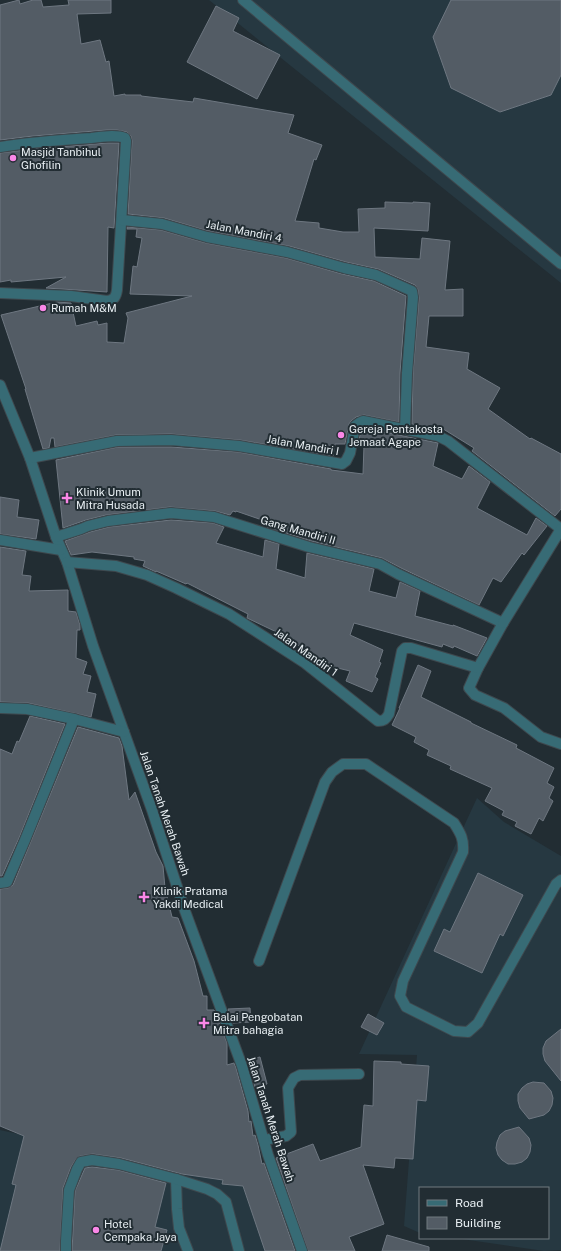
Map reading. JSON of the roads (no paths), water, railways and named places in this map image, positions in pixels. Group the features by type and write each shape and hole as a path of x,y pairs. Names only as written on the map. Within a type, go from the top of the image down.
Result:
{"street":[{"path":"243,0 561,264"},
{"path":"0,147 33,142 121,136 126,140 118,290 116,296 112,300 107,301 71,296 0,293"},
{"name":"Jalan Mandiri 4","path":"122,220 162,224 207,237 287,252 344,268 376,275 412,292 413,297 406,386 405,429"},
{"name":"Jalan Tanah Merah Bawah","path":"0,384 30,458 56,537 67,562 93,646 152,810 185,911 242,1066 264,1140 302,1251"},
{"name":"Jalan Mandiri I","path":"30,458 117,441 171,440 239,446 342,464 346,461 350,453 355,426 363,421 438,436 448,441 561,529"},
{"name":"Gang Mandiri II","path":"56,537 108,521 171,513 214,517 310,547 380,564 398,574 503,623"},
{"path":"561,529 492,642 469,688 475,695 504,708 541,737 561,744"},
{"path":"0,540 61,550"},
{"name":"Jalan Mandiri 1","path":"67,562 116,566 147,576 176,588 229,614 305,664 378,721 386,719 389,714 402,651 405,648 411,648 478,668"},
{"path":"0,708 27,709 124,732"},
{"path":"0,883 7,882 74,719"},
{"path":"259,960 325,782 332,772 343,764 366,764 454,823 464,842 463,852 402,981 400,996 406,1008 454,1032 468,1032 478,1023 556,884 561,880"},
{"path":"264,1140 286,1136 291,1132 288,1088 294,1078 300,1076 359,1074"},
{"path":"66,1251 69,1190 81,1162 92,1160 119,1164 176,1179 207,1189 217,1194 226,1202 239,1251"},
{"path":"176,1179 179,1228 188,1251"}],"place":[{"name":"Masjid Tanbihul Ghofilin","path":"13,158"},
{"name":"Rumah M&M","path":"43,308"},
{"name":"Gereja Pentakosta Jemaat Agape","path":"341,435"},
{"name":"Klinik Umum Mitra Husada","path":"67,498"},
{"name":"Klinik Pratama Yakdi Medical","path":"144,897"},
{"name":"Balai Pengobatan Mitra bahagia","path":"204,1023"},
{"name":"Hotel Cempaka Jaya","path":"96,1230"}]}
